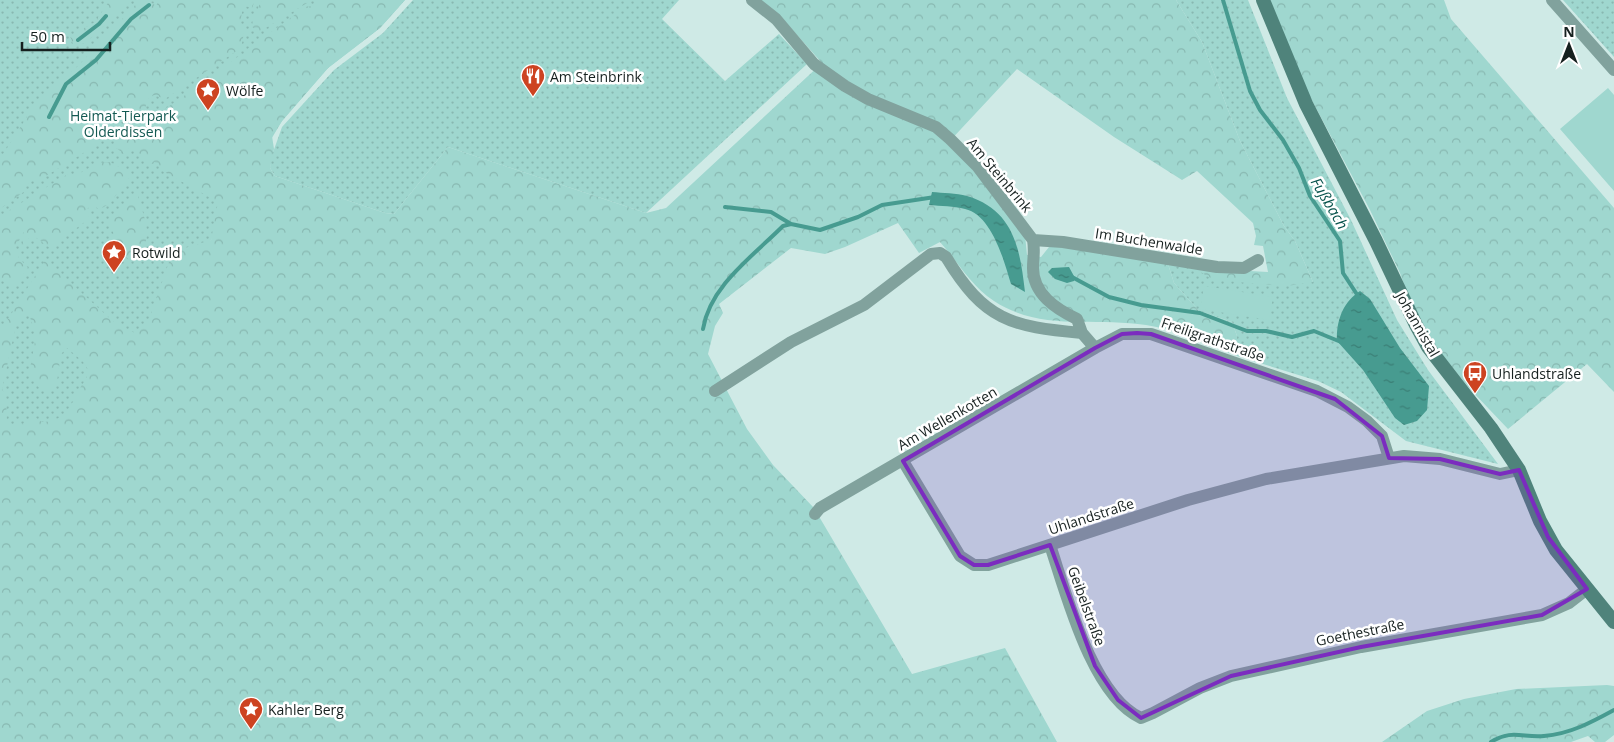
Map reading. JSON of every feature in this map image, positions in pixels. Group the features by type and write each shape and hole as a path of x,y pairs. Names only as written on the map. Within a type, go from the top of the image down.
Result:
{"main road":[{"name":"Johannistal","path":"1263,0 1306,104 1376,241 1416,326 1428,347 1491,428 1518,470 1548,537 1614,622"}],"street":[{"name":"Am Steinbrink","path":"752,0 776,19 814,64 845,86 868,99 936,127 977,166 1033,240"},
{"path":"1552,0 1614,70"},
{"name":"Im Buchenwalde","path":"1033,240 1063,242 1217,267 1244,268 1258,260"},
{"path":"1033,240 1035,251 1033,269 1038,287 1053,306 1077,319 1082,333 1094,348"},
{"path":"715,391 791,342 864,305 936,253 946,257 968,290 990,310 1016,324 1082,333"},
{"name":"Freiligrathstraße","path":"1094,348 1122,334 1151,334 1317,391 1348,407 1367,421 1382,436 1389,458"},
{"name":"Am Wellenkotten","path":"815,514 820,508 1094,348"},
{"name":"Uhlandstraße","path":"903,461 953,546 960,556 974,565 988,565 1227,488 1266,479 1389,458 1420,456 1500,474 1518,470"},
{"name":"Geibelstraße","path":"1050,545 1082,642 1095,666 1118,700 1132,714 1141,718"},
{"name":"Goethestraße","path":"1141,718 1200,688 1231,676 1361,647 1542,615 1569,603 1587,589"}],"highlighted area":[{"path":"1137,333 1151,334 1335,399 1382,436 1389,458 1440,459 1500,474 1519,470 1548,537 1587,589 1542,615 1361,647 1231,676 1141,718 1118,700 1095,666 1050,545 988,565 974,565 960,556 903,461 1095,348 1122,334"}],"green space":[{"name":"Heimat-Tierpark Olderdissen","path":"0,0 405,0 380,28 328,68 282,121 211,240 0,544"},
{"path":"110,0 128,0 129,3 116,13 88,41 74,47 70,36 95,22"},
{"path":"140,0 148,0 156,6 159,0 255,0 252,8 245,6 242,12 240,25 245,28 241,48 165,99 154,95 145,101 147,111 142,114 137,113 113,127 115,130 107,137 103,135 97,140 98,144 36,182 33,180 25,186 25,191 0,209 0,159 37,101 78,66"},
{"path":"262,0 312,0 259,32 252,27 253,18"},
{"path":"321,0 405,0 380,28 328,68 282,121 272,136 274,149 270,168 275,176 385,213 394,214 448,147 646,213 666,208 822,63 780,16 759,0 1176,0 1202,42 1240,141 1284,226 1295,241 1313,282 1287,286 1212,279 1194,268 1268,272 1263,246 1254,245 1256,236 1253,223 1197,171 1182,180 1114,137 1017,69 947,144 970,166 1025,235 1027,255 1041,257 1049,247 1061,246 1168,264 1174,283 1199,311 1232,322 1237,336 1237,356 1158,327 1126,323 1049,320 1030,317 1012,311 994,301 978,288 940,242 919,253 898,223 825,254 791,248 719,304 723,313 715,326 708,354 747,429 773,465 814,508 912,674 1005,648 1057,742 0,742 0,332 45,260 115,323 135,333 148,323 169,262 185,248 211,240 218,202 159,169 159,164 154,162 150,164 141,159 142,155 129,148 126,155 116,148 115,145 118,141 203,83 205,86 208,83 206,81 240,55 245,57 246,50 296,14","holes":["29,314 36,336 29,374 40,389 49,389 57,381 61,354 67,348 85,364 88,371 87,376 70,407 62,416 42,422 32,415 22,424 15,426 7,425 6,395 2,389 16,325 23,316"]},
{"path":"413,0 679,0 662,19 725,81 779,34 807,64 646,213 448,147 394,214 385,213 275,176 270,168 271,158 282,127 334,70 383,33"},
{"path":"1176,0 1248,0 1287,98 1351,220 1397,320 1428,370 1498,464 1406,441 1341,392 1318,381 1237,356 1237,336 1232,322 1199,311 1174,283 1168,264 1313,282 1295,241 1284,226 1240,141 1202,42"},
{"path":"1270,0 1444,0 1451,19 1614,208 1614,392 1587,364 1508,429 1469,388 1433,343 1409,299 1400,273 1370,210 1307,91"},
{"path":"1563,0 1614,0 1614,57"},
{"path":"1608,88 1614,95 1614,191 1560,129"},
{"path":"110,162 132,174 110,203 99,210 93,204 85,211 90,218 50,248 31,234 23,249 21,249 19,247 27,232 25,230 15,248 19,258 28,268 13,288 0,279 0,216 68,174 71,178 98,163"},
{"path":"137,192 147,229 147,237 141,250 130,261 120,247 107,221"},
{"path":"1204,286 1273,297 1269,320 1200,309"},
{"path":"1614,686 1614,735 1605,742 1595,742 1588,736 1571,742 1382,742 1427,711 1464,699 1516,689"}],"water":[{"path":"932,192 967,196 983,202 1005,221 1017,246 1025,292 1011,284 996,240 983,220 965,209 929,205"},
{"path":"1069,267 1075,278 1074,281 1067,283 1055,279 1048,272 1052,268"},
{"path":"1360,291 1370,299 1400,348 1429,386 1427,410 1417,421 1404,425 1395,418 1363,370 1337,341 1339,319 1345,306"}],"waterway":[{"name":"Fußbach","path":"1223,0 1250,91 1260,110 1283,140 1299,168 1310,196 1340,241 1343,273 1358,296"},
{"path":"49,117 66,84 96,60 131,19 149,5"},
{"path":"78,40 99,24 106,16"},
{"path":"703,329 707,313 723,285 746,260 783,226 791,224 820,230 858,217 882,205 935,197"},
{"path":"725,207 771,212 791,224"},
{"path":"1072,277 1109,297 1141,305 1200,313 1247,331 1266,331 1292,337 1314,331 1341,342"},
{"path":"1491,742 1511,735 1544,736 1563,733 1589,723 1614,710"}],"place":[{"name":"Am Steinbrink","path":"533,97"},
{"name":"Wölfe","path":"208,111"},
{"name":"Rotwild","path":"114,273"},
{"name":"Uhlandstraße","path":"1475,394"},
{"name":"Kahler Berg","path":"251,730"}]}
